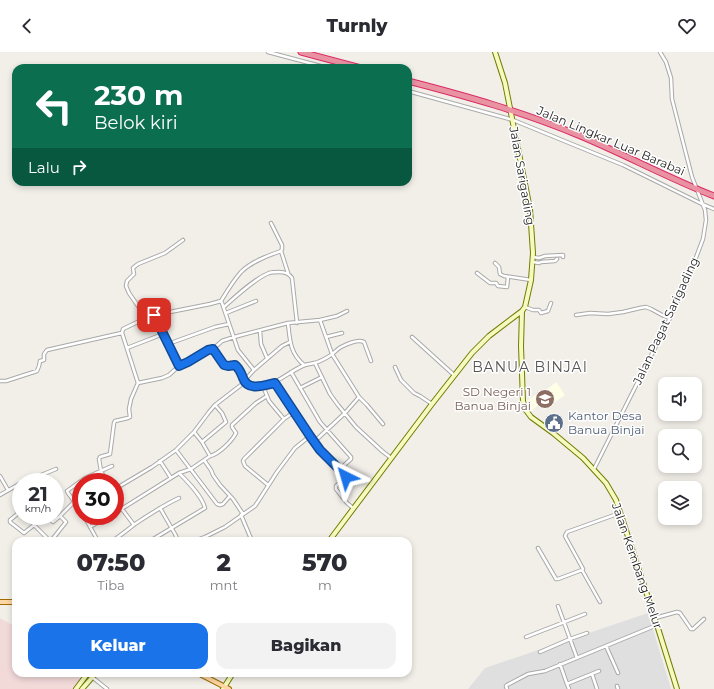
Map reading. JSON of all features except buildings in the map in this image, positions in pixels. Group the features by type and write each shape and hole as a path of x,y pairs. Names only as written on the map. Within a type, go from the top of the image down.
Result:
{"highway":[{"path":"301,52 346,64"},
{"name":"Jalan Lingkar Luar Barabai","path":"412,82 510,110 584,138 714,196"}],"main road":[{"path":"0,602 12,602"},
{"path":"205,677 224,688 229,689"}],"street":[{"path":"268,52 313,64"},
{"name":"Jalan Sarigading","path":"495,52 505,83 530,209 533,256 531,280 523,309"},
{"name":"Jalan Pagat Sarigading","path":"594,469 670,318 686,284 703,239 706,220 705,210 692,177 672,99 671,78 666,62 660,52"},
{"path":"412,92 513,120 623,165 702,204 714,208"},
{"path":"271,223 282,245 281,251 288,273 292,278 297,323"},
{"path":"146,318 126,286 127,281 134,274 132,268 165,253 183,240"},
{"path":"101,471 99,460 100,457 110,454 114,422 130,417 130,404 138,383 122,333 123,329 154,315 220,301 242,271 257,261 281,251"},
{"path":"533,256 539,258 545,256 563,255 563,257"},
{"path":"532,262 539,263 555,261 557,259"},
{"path":"495,263 499,266 500,274 504,276 531,280"},
{"path":"224,307 243,290 270,273 288,273"},
{"path":"477,274 490,283 496,283 498,286 508,287 508,277"},
{"path":"220,301 224,307 238,350 254,370"},
{"path":"226,313 256,301"},
{"path":"332,537 472,353 489,336 523,309 539,310 541,313 548,311 551,303"},
{"path":"576,315 590,313 608,314 646,307 670,318"},
{"name":"Jalan Kembang Melur","path":"523,309 521,346 525,408 531,417 583,458 594,469 606,483 616,500 677,689"},
{"path":"138,383 166,377 179,366 208,350 213,349 222,341 288,324 320,320 337,316 347,310"},
{"path":"154,315 179,366"},
{"path":"320,320 332,354 359,397 383,424"},
{"path":"168,344 215,327 229,324"},
{"path":"288,324 293,352 304,365"},
{"path":"260,331 261,344 267,358"},
{"path":"0,382 6,382 37,371 40,361 44,360 45,358 44,354 47,350 122,333"},
{"path":"326,337 342,333"},
{"path":"127,348 164,334"},
{"path":"412,337 455,376"},
{"path":"213,349 224,365 235,365 241,372 244,381 251,386 263,386 275,383 304,365 315,363 340,348 352,343 363,341 372,361"},
{"path":"124,484 176,450 194,432 215,405 241,385 267,358 282,346 290,342"},
{"path":"315,363 330,394 338,405 356,427 382,452 391,458"},
{"path":"395,367 401,380 414,393 432,404"},
{"path":"291,372 320,422 352,458 340,469"},
{"path":"300,388 322,377"},
{"path":"275,383 323,454 345,475 346,477 336,486 336,489 353,508"},
{"path":"263,386 269,401 284,419"},
{"path":"124,507 179,473 191,469 210,456 216,454 231,441 236,433 232,425 256,403 267,396"},
{"path":"315,441 345,413 359,397"},
{"path":"202,442 226,422 222,413 215,405"},
{"path":"268,485 245,466 243,461 253,449 284,419 294,412"},
{"path":"194,432 210,456"},
{"path":"203,537 225,527 255,506 268,485 295,448 310,436"},
{"path":"176,450 216,502 220,505 223,504 230,496"},
{"path":"204,460 211,470 212,475 233,499 242,514 251,537"},
{"path":"160,461 171,478"},
{"path":"96,473 112,466"},
{"path":"46,473 56,469"},
{"path":"156,537 205,508 201,498 179,473"},
{"path":"0,478 8,490"},
{"path":"72,487 68,490 68,493 72,499"},
{"path":"0,494 12,488"},
{"path":"119,537 160,508 179,498"},
{"path":"64,512 72,504"},
{"path":"160,508 176,537"},
{"path":"124,511 134,525"},
{"path":"600,602 565,536 566,534 621,513"},
{"path":"14,525 24,533 34,525 48,537"},
{"path":"54,537 64,525"},
{"path":"93,525 90,527 96,537"},
{"path":"538,548 556,579 582,570"},
{"path":"558,606 577,658"},
{"path":"655,618 677,612 680,613 691,629 693,629 704,619"},
{"path":"526,637 585,614"},
{"path":"507,689 506,686 528,674 545,671 657,625"},
{"path":"540,652 587,633"},
{"path":"606,646 618,673"},
{"path":"560,664 569,689"},
{"path":"567,684 599,671"},
{"path":"592,674 597,689"},
{"path":"76,689 85,677"},
{"path":"82,689 92,677 107,689"},
{"path":"224,688 231,677"}],"shaded area":[{"name":"SD Negeri 1 Banua Binjai","path":"556,382 565,395 544,410 539,404 532,411 528,409 525,402 537,394 538,396"},
{"path":"648,613 671,689 468,689 485,668"},
{"path":"0,618 12,625 12,677 83,677 74,689 0,689"}],"place":[{"name":"SD Negeri 1 Banua Binjai","path":"545,399"},
{"name":"Kantor Desa Banua Binjai","path":"554,423"}],"district":[{"name":"BANUA BINJAI","path":"530,367"}],"route":[{"path":"154,315 179,366 196,358 208,350 213,349 224,365 235,365 237,367 241,372 244,381 250,386 265,386 275,383 320,450 346,477"}]}
